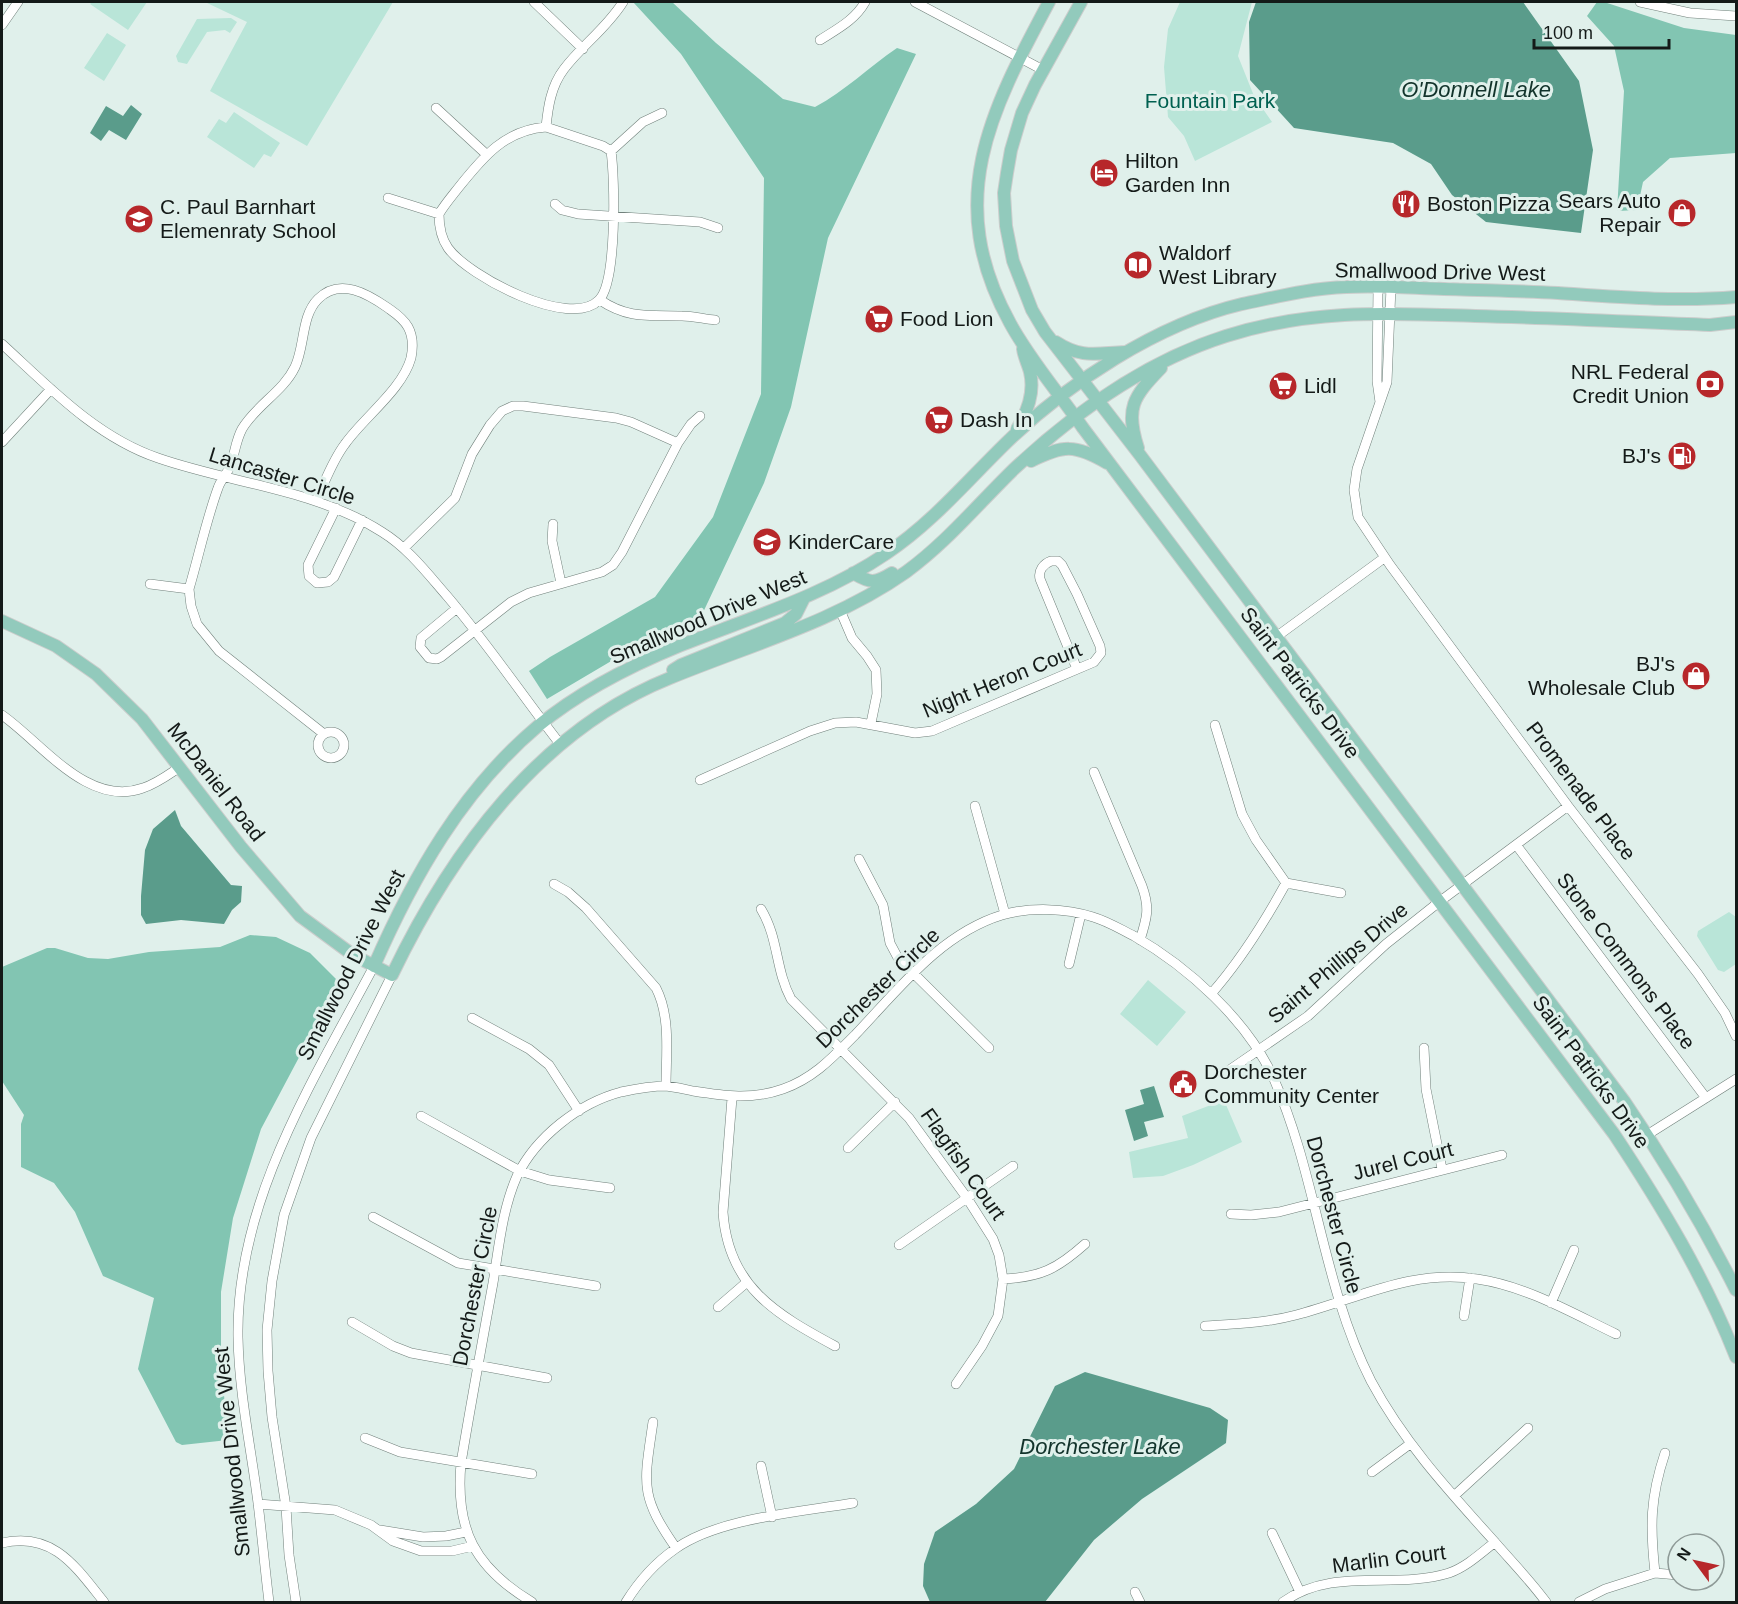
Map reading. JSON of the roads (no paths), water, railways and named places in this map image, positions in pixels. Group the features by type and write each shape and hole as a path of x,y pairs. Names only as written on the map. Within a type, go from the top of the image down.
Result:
{"main road":[{"name":"Saint Patricks Drive","path":"1049,2 1003,90 987,136 979,173 980,241 986,266 1002,308 1021,342 1059,396 1590,1100 1653,1194 1694,1267 1737,1357"},
{"name":"Saint Patricks Drive","path":"1080,2 1022,113 1011,150 1004,193 1006,226 1013,261 1032,310 1097,402 1140,455 1606,1077 1647,1134 1694,1210 1737,1290"},
{"name":"Smallwood Drive West","path":"374,966 399,909 455,817 510,751 543,722 563,707 644,662 804,598 886,554 955,496 1009,440 1059,396 1129,352 1171,330 1238,305 1344,287 1533,291 1710,300 1737,297"},
{"name":"Smallwood Drive West","path":"392,975 435,897 471,841 514,789 538,763 560,744 628,698 667,679 785,634 840,610 888,585 937,547 1016,468 1076,418 1097,402 1169,360 1224,336 1284,321 1322,315 1384,313 1710,325 1737,322"},
{"path":"1046,332 1062,346 1085,355 1129,352"},
{"path":"1009,440 1025,415 1031,393 1029,371 1021,342"},
{"path":"1140,455 1131,426 1133,407 1143,385 1169,360"},
{"path":"1016,468 1054,450 1073,449 1088,452 1112,466"},
{"path":"853,573 867,581 876,581 951,532"},
{"path":"628,698 681,665 785,623 796,614 804,598"},
{"name":"McDaniel Road","path":"2,621 56,646 96,674 131,706 241,847 300,916 353,955 392,975"}],"street":[{"path":"2,25 18,2"},
{"path":"534,2 583,49"},
{"path":"546,127 548,106 557,81 564,70 613,17 623,2"},
{"path":"820,40 850,20 866,2"},
{"path":"915,2 1043,70"},
{"path":"1640,2 1690,13 1737,16"},
{"path":"436,108 486,154"},
{"path":"611,151 643,122 662,113"},
{"path":"546,127 603,146 611,151 614,218 608,286 600,300 586,307 573,309 521,296 469,267 449,250 441,235 439,214 477,163 499,143 524,131 546,127"},
{"path":"388,198 439,214"},
{"path":"555,204 570,213 614,218 700,222 718,228"},
{"name":"Promenade Place","path":"1384,287 1384,313 1377,381 1380,404 1358,469 1355,499 1358,517 1384,558 1568,806 1698,974 1725,1013 1737,1036"},
{"path":"316,501 339,453 357,428 399,381 407,368 412,351 411,333 403,320 379,302 356,289 337,289 319,298 308,318 300,356 294,370 242,429 230,466 219,485 189,589 195,619 216,649 324,734"},
{"path":"600,300 618,311 631,315 684,316 715,320"},
{"name":"Lancaster Circle","path":"2,344 86,419 124,443 158,458 336,508 362,520 404,548 475,630 560,744"},
{"path":"2,442 51,388"},
{"path":"404,548 455,498 472,454 498,415 508,408 523,406 616,418 631,422 678,443"},
{"path":"457,608 421,638 420,647 429,658 437,659 511,602 529,593 595,574 613,565 622,552 678,443 691,424 700,416"},
{"path":"336,508 308,565 309,576 317,583 328,582 334,577 362,520"},
{"path":"553,524 552,541 561,583"},
{"path":"1276,638 1384,558"},
{"name":"Night Heron Court","path":"700,780 824,726 846,722 871,723 915,733 932,731 1097,661 1102,650 1062,565 1055,560 1047,562 1041,568 1039,575 1077,669"},
{"path":"150,584 189,589"},
{"path":"840,610 852,638 876,670 877,694 871,723"},
{"path":"2,715 78,776 100,789 122,792 144,788 180,767"},
{"path":"1215,725 1242,814 1256,840 1286,883 1341,894"},
{"path":"1094,772 1143,886 1148,903 1140,940"},
{"path":"975,806 1005,914"},
{"name":"Saint Phillips Drive","path":"1225,1073 1308,1016 1386,945 1439,902 1568,806"},
{"name":"Stone Commons Place","path":"1516,846 1706,1098"},
{"path":"860,859 883,904 894,951 914,974 989,1048"},
{"path":"1211,994 1251,944 1286,883"},
{"path":"554,884 586,908 656,988 665,1015 666,1086"},
{"name":"Flagfish Court","path":"761,909 772,930 782,977 791,999 895,1102 923,1136 993,1239 999,1255 1003,1279 998,1316 982,1346 956,1384"},
{"name":"Dorchester Circle","path":"532,1602 498,1579 473,1546 466,1532 460,1502 460,1463 495,1269 505,1214 520,1171 546,1137 579,1111 622,1092 666,1086 732,1098 759,1096 792,1086 818,1071 842,1049 938,949 957,936 1005,914 1040,911 1081,914 1103,921 1140,940 1178,965 1211,994 1258,1051 1273,1078 1290,1121 1338,1302 1370,1377 1410,1444 1546,1602"},
{"path":"1069,964 1081,914"},
{"name":"Smallwood Drive West","path":"269,1602 242,1394 238,1335 248,1248 263,1190 275,1161 323,1061 374,966"},
{"name":"Smallwood Drive West","path":"296,1602 268,1371 267,1330 272,1281 284,1215 311,1138 392,975"},
{"path":"472,1018 529,1049 549,1065 579,1111"},
{"path":"1424,1048 1426,1089 1442,1169"},
{"path":"1647,1134 1737,1079"},
{"path":"732,1098 723,1212 725,1231 733,1258 747,1282 765,1302 835,1346"},
{"path":"848,1148 895,1102"},
{"path":"421,1116 520,1171 549,1180 610,1188"},
{"name":"Jurel Court","path":"1231,1214 1269,1214 1502,1155"},
{"path":"899,1245 1013,1166"},
{"path":"373,1217 453,1261 596,1286"},
{"path":"1003,1279 1025,1278 1045,1273 1062,1263 1085,1244"},
{"path":"1551,1303 1574,1250"},
{"path":"1205,1326 1282,1318 1394,1283 1436,1277 1470,1278 1502,1284 1551,1303 1616,1334"},
{"path":"1464,1316 1470,1278"},
{"path":"718,1307 747,1282"},
{"path":"352,1322 402,1350 547,1378"},
{"path":"653,1422 646,1471 647,1493 656,1518 676,1548"},
{"path":"1454,1496 1528,1428"},
{"path":"365,1438 400,1452 532,1474"},
{"path":"1372,1472 1410,1444"},
{"path":"1655,1573 1652,1507 1665,1453"},
{"path":"761,1466 772,1517"},
{"path":"626,1602 644,1577 676,1548 719,1529 853,1503"},
{"path":"258,1504 335,1510 380,1530 393,1541 421,1551 452,1551 473,1546"},
{"path":"380,1530 423,1537 466,1532"},
{"path":"1272,1533 1300,1592"},
{"path":"2,1543 28,1540 54,1548 104,1602"},
{"name":"Marlin Court","path":"1283,1602 1311,1587 1331,1583 1440,1575 1460,1568 1495,1542"},
{"path":"1579,1602 1611,1587 1655,1573 1666,1574"},
{"path":"1135,1592 1140,1602"}],"water":[{"name":"O'Donnell Lake","path":"1256,2 1523,2 1579,81 1593,150 1581,233 1486,222 1452,195 1431,164 1393,143 1294,128 1250,80 1249,22"},
{"path":"131,105 142,114 126,140 109,130 101,141 90,133 106,106 123,116"},
{"path":"175,810 181,826 231,885 242,886 241,902 232,910 224,924 181,920 146,924 141,915 145,850 153,829"},
{"path":"1154,1086 1164,1117 1144,1122 1148,1136 1134,1141 1125,1110 1144,1104 1140,1090"},
{"name":"Dorchester Lake","path":"1085,1372 1210,1408 1228,1420 1226,1443 1142,1499 1094,1540 1045,1602 930,1602 923,1586 924,1564 935,1532 976,1504 1014,1469 1055,1386"}],"place":[{"name":"Hilton Garden Inn","path":"1104,173"},
{"name":"Boston Pizza","path":"1406,204"},
{"name":"Sears Auto Repair","path":"1682,213"},
{"name":"C. Paul Barnhart Elemenraty School","path":"139,219"},
{"name":"Waldorf West Library","path":"1138,265"},
{"name":"Food Lion","path":"879,319"},
{"name":"NRL Federal Credit Union","path":"1710,384"},
{"name":"Lidl","path":"1283,386"},
{"name":"Dash In","path":"939,420"},
{"name":"BJ's","path":"1682,456"},
{"name":"KinderCare","path":"767,542"},
{"name":"BJ's Wholesale Club","path":"1696,676"},
{"name":"Dorchester Community Center","path":"1183,1084"}],"park label":[{"name":"Fountain Park","path":"1210,101"}]}
